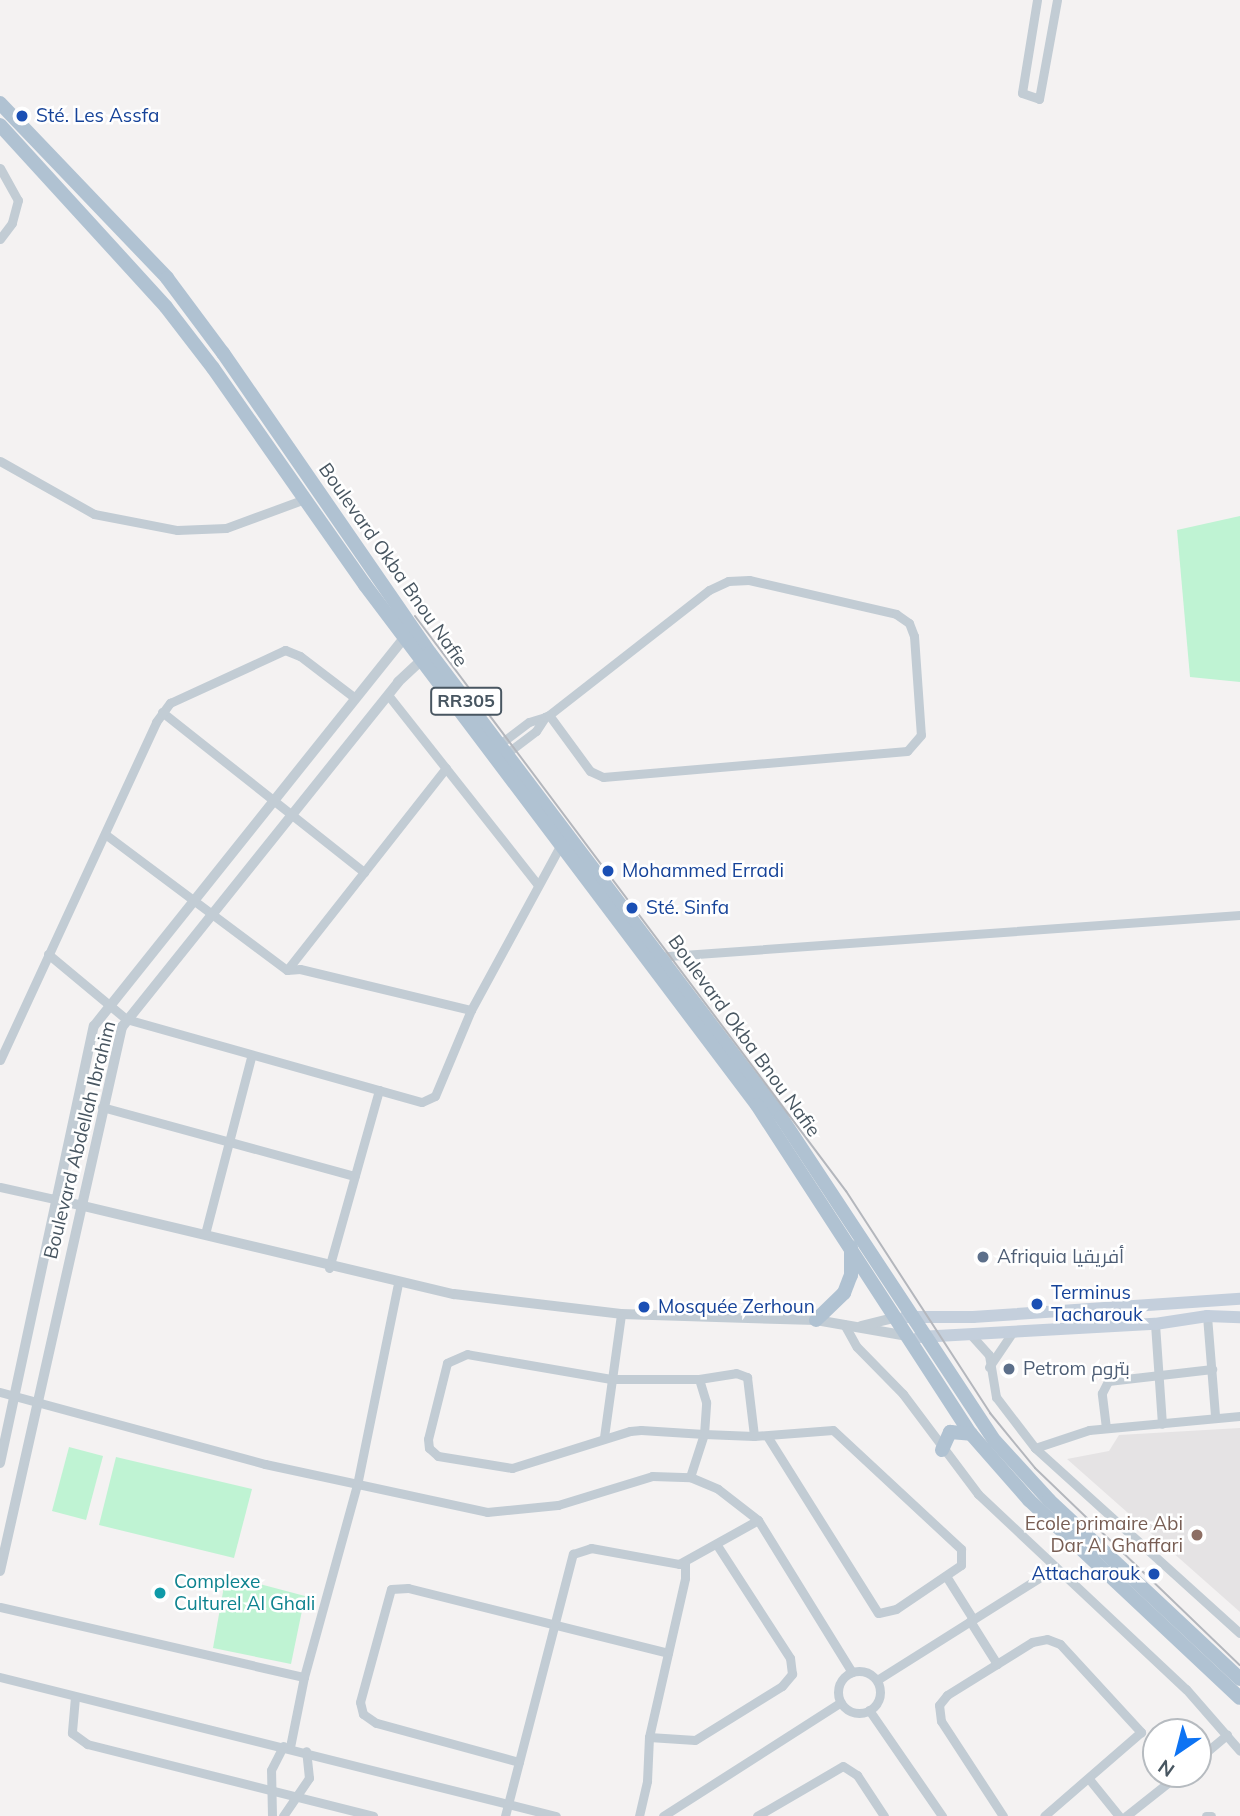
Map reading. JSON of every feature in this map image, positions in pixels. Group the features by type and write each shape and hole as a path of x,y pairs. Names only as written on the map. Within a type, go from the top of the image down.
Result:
{"main road":[{"name":"Boulevard Okba Bnou Nafie","path":"0,103 175,289 409,633"},
{"name":"Boulevard Okba Bnou Nafie","path":"0,125 166,307 304,499 499,752 663,956 788,1128 903,1317 908,1336 971,1434 1029,1500 1240,1698"},
{"name":"Boulevard Okba Bnou Nafie","path":"499,752 561,844 771,1124 851,1245 903,1317 924,1337 979,1420 1030,1481 1240,1679"},
{"path":"816,1320 838,1301 848,1284 851,1245"},
{"path":"903,1317 973,1317 1240,1299"},
{"path":"908,1336 1012,1333 1155,1324 1207,1316 1240,1317"},
{"path":"942,1450 950,1432 971,1434"}],"street":[{"path":"1037,0 1022,93 1039,99 1058,0"},
{"path":"0,168 18,200 12,223 0,239"},
{"path":"0,461 94,514 177,530 226,528 304,499"},
{"path":"499,752 536,731 547,716 709,590 728,581 749,580 896,614 909,623 914,636 921,735 907,751 603,776 590,771 547,716"},
{"name":"Boulevard Abdellah Ibrahim","path":"0,1463 54,1199 94,1026 409,633"},
{"path":"0,1060 162,712 170,703 285,650 300,656 355,698"},
{"name":"Boulevard Abdellah Ibrahim","path":"0,1571 102,1107 126,1019 388,695 426,656"},
{"path":"388,695 538,885"},
{"path":"162,712 364,872"},
{"path":"287,970 446,768"},
{"path":"105,834 287,970 300,969 471,1010"},
{"path":"48,954 126,1019 251,1058 422,1102 435,1096 471,1010 561,844"},
{"path":"647,958 1240,915"},
{"path":"205,1234 251,1058"},
{"path":"330,1268 379,1090"},
{"path":"102,1107 355,1176"},
{"path":"0,1187 205,1234 398,1284 509,1303 621,1314 816,1320 908,1336"},
{"path":"272,1816 274,1792 271,1770 286,1746 357,1485 398,1284"},
{"path":"604,1437 621,1314"},
{"path":"1207,1316 1215,1415"},
{"path":"861,1326 903,1317"},
{"path":"844,1324 857,1347 904,1394 942,1450 978,1494 1157,1661 1240,1751"},
{"path":"1155,1324 1162,1424"},
{"path":"988,1368 1012,1333"},
{"path":"971,1335 989,1355 988,1368 996,1397 1035,1448 1240,1633"},
{"path":"754,1436 747,1377 736,1373 699,1379 611,1379 458,1356 446,1368 428,1444 438,1456 512,1468 545,1461 604,1437 641,1430 754,1436 828,1430 843,1435 961,1549 962,1562 946,1576 890,1613 877,1612 767,1436"},
{"path":"1106,1427 1104,1384 1212,1370"},
{"path":"690,1477 704,1433 706,1402 699,1379"},
{"path":"0,1392 357,1485 499,1513 558,1505 652,1476 690,1477 718,1489 758,1520 852,1672"},
{"path":"1035,1448 1072,1434 1106,1427 1162,1424 1215,1415 1240,1416"},
{"path":"505,1816 570,1559 581,1549 685,1563 758,1520"},
{"path":"649,1737 695,1740 782,1686 792,1674 790,1658 717,1545"},
{"path":"639,1816 649,1737 685,1563"},
{"path":"877,1680 1055,1568"},
{"path":"946,1576 997,1664"},
{"path":"519,1762 376,1723 363,1714 360,1702 386,1595 399,1586 668,1653"},
{"path":"0,1607 304,1677"},
{"path":"1003,1816 938,1710 943,1698 1032,1642 1050,1639 1139,1726 1138,1739 1044,1816"},
{"path":"866,1671 877,1680 880,1693 869,1710 854,1712 841,1702 839,1685 852,1672 866,1671"},
{"path":"0,1677 286,1746 556,1816"},
{"path":"75,1697 72,1732 79,1741 373,1816"},
{"path":"663,1816 841,1702"},
{"path":"869,1710 942,1816"},
{"path":"1212,1747 1227,1735"},
{"path":"284,1816 310,1774 306,1751"},
{"path":"757,1816 843,1766 857,1775 884,1816"},
{"path":"1089,1779 1119,1816"},
{"path":"1126,1816 1161,1788"}],"shaded area":[{"name":"Ecole primaire Abi Dar Al Ghaffari","path":"1240,1428 1240,1612 1067,1459 1109,1451 1119,1435"}],"green space":[{"path":"1240,516 1240,682 1190,677 1177,530"},
{"path":"69,1447 103,1456 86,1520 52,1511"},
{"path":"116,1457 252,1489 234,1558 99,1525"},
{"path":"226,1575 305,1596 291,1664 213,1648"}],"tram line":[{"path":"415,616 846,1191 990,1413 1035,1468 1240,1665"}],"place":[{"name":"Sté. Les Assfa","path":"22,116"},
{"name":"Mohammed Erradi","path":"608,871"},
{"name":"Sté. Sinfa","path":"632,908"},
{"name":"Afriquia أفريقيا","path":"983,1257"},
{"name":"Terminus Tacharouk","path":"1037,1304"},
{"name":"Mosquée Zerhoun","path":"644,1307"},
{"name":"Petrom بتروم","path":"1009,1369"},
{"name":"Ecole primaire Abi Dar Al Ghaffari","path":"1197,1535"},
{"name":"Attacharouk","path":"1154,1574"},
{"name":"Complexe Culturel Al Ghali","path":"160,1593"}]}
